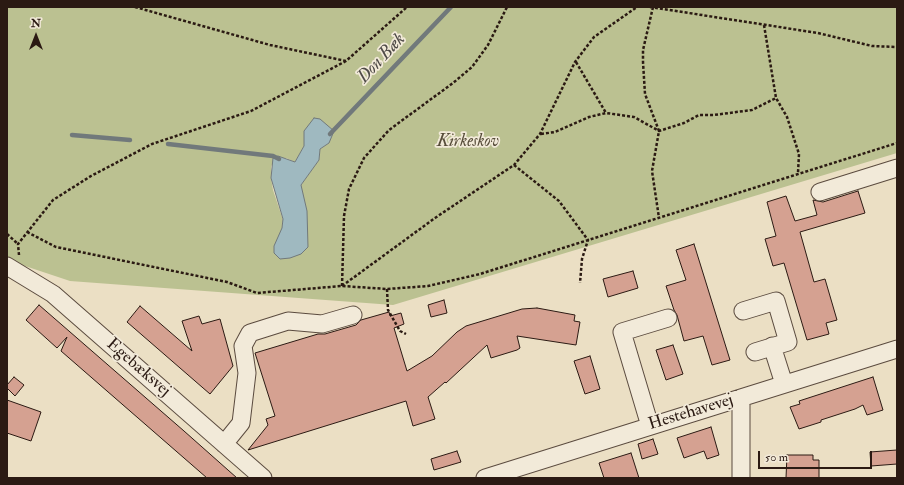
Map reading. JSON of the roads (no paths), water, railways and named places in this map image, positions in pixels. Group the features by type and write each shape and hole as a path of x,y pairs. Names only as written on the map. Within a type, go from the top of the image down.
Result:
{"street":[{"path":"820,192 897,168"},
{"name":"Egebæksvej","path":"7,266 53,294 264,478"},
{"path":"743,310 776,301 788,342 755,352"},
{"path":"224,444 241,423 247,373 243,346 250,333 288,321 322,324 353,315"},
{"path":"650,426 622,332 668,318"},
{"path":"772,346 784,384"},
{"name":"Hestehavevej","path":"485,478 897,349"},
{"path":"741,398 741,478"}],"water":[{"path":"314,118 320,119 334,131 329,143 320,149 319,160 301,185 307,211 308,247 301,254 290,258 280,259 274,253 274,246 282,228 283,219 271,178 273,158 278,156 295,162 304,146 304,131"}],"waterway":[{"name":"Don Bæk","path":"330,134 451,7"},
{"path":"72,135 130,140"},
{"path":"168,144 273,156 279,159"}],"park label":[{"name":"Kirkeskov","path":"468,142"}]}
